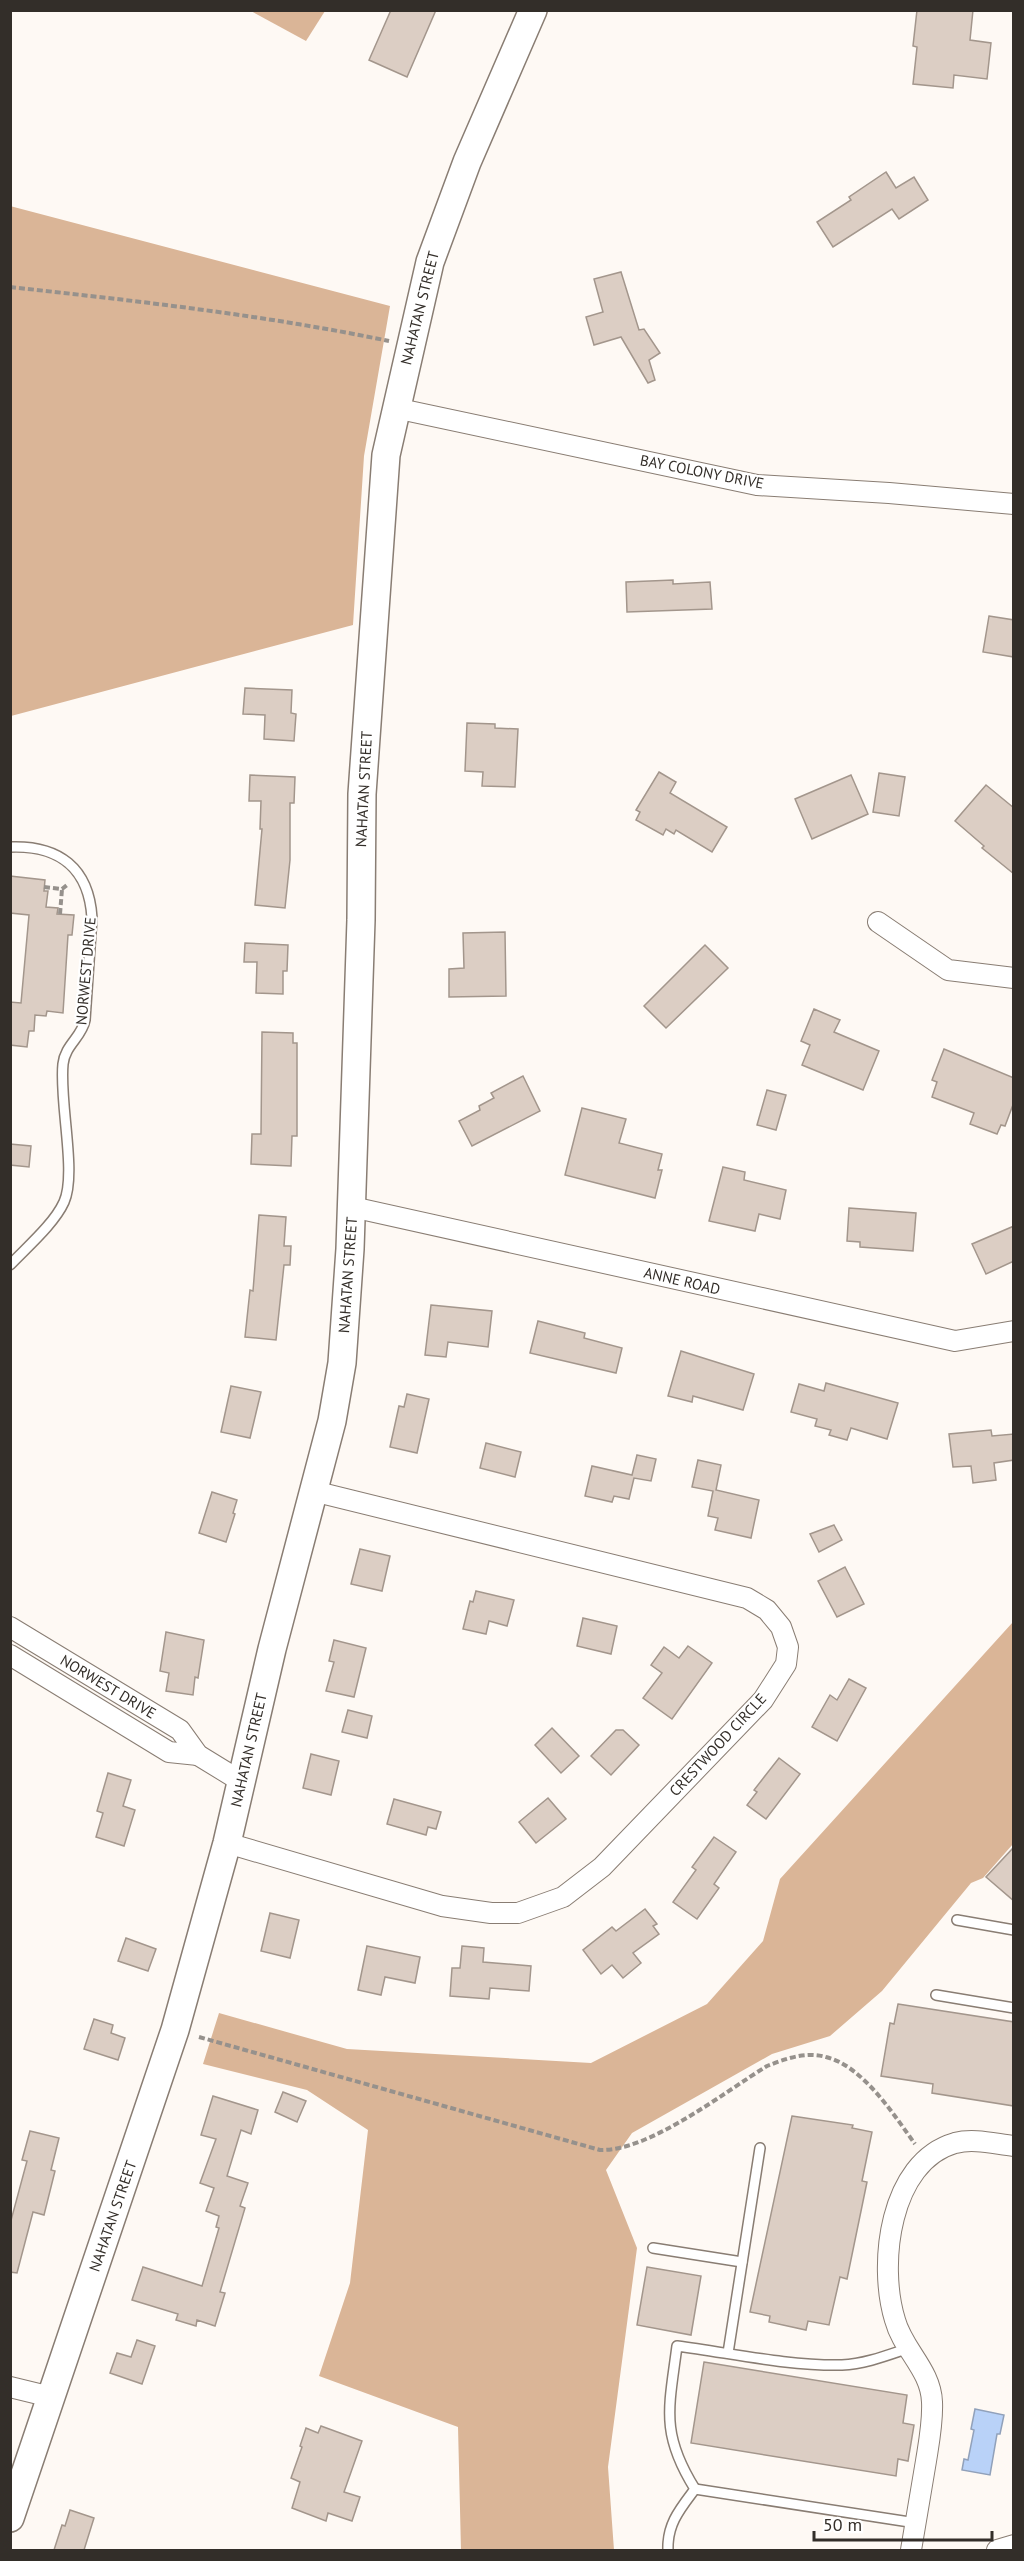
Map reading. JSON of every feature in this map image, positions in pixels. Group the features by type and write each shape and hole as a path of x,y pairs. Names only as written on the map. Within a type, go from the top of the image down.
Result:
{"main road":[{"name":"NAHATAN STREET","path":"10,2518 175,2030 227,1843 272,1649 332,1422 342,1363 352,1207 361,920 362,794 387,455 395,408 430,262 467,162 532,10"}],"street":[{"name":"BAY COLONY DRIVE","path":"395,408 757,485 1014,504"},
{"path":"878,922 948,970 1014,978"},
{"name":"ANNE ROAD","path":"352,1207 955,1341 1014,1331"},
{"name":"CRESTWOOD CIRCLE","path":"227,1843 442,1906 491,1913 518,1913 563,1897 602,1867 763,1700 786,1664 788,1647 781,1627 767,1610 747,1598 313,1491"},
{"name":"NORWEST DRIVE","path":"10,1627 180,1730 198,1755 242,1782"},
{"name":"NORWEST DRIVE","path":"10,1655 168,1752 198,1755"},
{"path":"911,2550 931,2430 932,2401 928,2380 895,2322 888,2268 897,2206 902,2191 924,2161 955,2143 977,2141 1014,2146"},
{"path":"10,2387 51,2397"},
{"path":"998,2550 1014,2545"}],"lane":[{"name":"NORWEST DRIVE","path":"10,846 47,850 70,865 86,889 92,918 85,1023 81,1032 67,1049 62,1078 69,1176 66,1194 59,1210 10,1265"},
{"path":"957,1920 1014,1930"},
{"path":"936,1995 1014,2008"},
{"path":"728,2353 760,2148"},
{"path":"652,2248 742,2262"},
{"path":"909,2348 880,2359 844,2365 779,2360 677,2346 668,2412 673,2445 679,2464 695,2489 916,2523"},
{"path":"669,2550 668,2536 678,2511 695,2489"}],"path":[{"path":"10,287 130,300 318,327 410,345"},
{"path":"44,887 62,889 60,914"},
{"path":"175,2030 600,2150 619,2149 644,2140 775,2063 797,2056 826,2056 847,2067 866,2084 886,2104 919,2149"}],"shaded area":[{"path":"251,11 325,11 306,41"},
{"path":"10,206 390,306 364,456 353,625 11,716"},
{"path":"1013,1622 1013,1844 983,1878 971,1883 882,1991 830,2036 772,2054 632,2133 606,2170 637,2248 608,2467 614,2550 461,2550 458,2427 319,2376 350,2283 368,2130 307,2090 203,2064 219,2013 347,2049 591,2063 707,2004 763,1941 780,1879"}],"water":[{"path":"975,2409 1004,2415 1000,2434 997,2434 990,2475 962,2470 964,2459 968,2460 974,2430 971,2429"}],"building":[{"path":"391,10 436,10 407,77 369,60"},
{"path":"917,10 973,10 970,40 991,43 987,79 954,75 953,88 913,84 917,47 913,46"},
{"path":"886,172 896,188 914,177 928,200 899,219 892,209 833,247 817,222 851,200 849,197"},
{"path":"621,272 639,330 644,329 660,353 649,360 655,380 648,383 621,337 594,345 586,317 603,312 594,279"},
{"path":"673,580 673,584 710,582 712,609 627,612 626,582"},
{"path":"989,616 1014,620 1014,657 983,652"},
{"path":"245,688 292,690 291,713 296,714 294,741 264,739 265,715 243,714"},
{"path":"467,723 495,724 495,728 518,729 515,787 482,786 483,772 465,771"},
{"path":"659,772 676,782 670,793 727,827 712,852 676,830 674,834 666,829 663,835 636,820 640,812 636,810"},
{"path":"879,773 905,777 899,816 873,812"},
{"path":"250,775 295,777 294,803 290,803 290,860 285,908 255,905 262,829 260,829 261,801 249,801"},
{"path":"851,775 868,814 812,839 795,799"},
{"path":"986,785 1014,808 1014,874 982,848 984,846 955,821"},
{"path":"10,876 45,880 44,891 48,891 46,907 58,908 57,914 74,915 72,935 68,935 63,1013 47,1011 46,1016 35,1015 34,1031 29,1031 27,1047 10,1045 10,1002 21,1003 29,915 10,913"},
{"path":"505,932 506,996 449,997 449,969 464,968 463,933"},
{"path":"245,943 288,945 287,971 283,971 283,994 256,993 257,962 244,962"},
{"path":"705,945 728,968 666,1028 644,1006"},
{"path":"814,1009 840,1020 834,1032 879,1051 863,1090 802,1065 810,1045 801,1041"},
{"path":"262,1032 293,1033 293,1043 297,1043 297,1136 292,1136 291,1166 251,1164 252,1134 261,1134"},
{"path":"944,1049 1014,1078 1014,1102 1005,1126 1001,1125 997,1134 970,1124 974,1113 932,1097 937,1082 932,1080"},
{"path":"523,1076 540,1111 472,1146 459,1121 480,1110 479,1106 494,1098 491,1093"},
{"path":"767,1090 786,1095 776,1130 757,1125"},
{"path":"582,1108 626,1119 619,1143 662,1154 658,1170 662,1170 655,1198 565,1175"},
{"path":"10,1144 31,1146 29,1167 10,1165"},
{"path":"723,1167 745,1172 744,1180 786,1190 780,1219 759,1214 755,1231 709,1221"},
{"path":"849,1208 916,1213 913,1251 860,1247 860,1242 847,1241"},
{"path":"259,1215 286,1217 284,1246 291,1246 290,1265 284,1265 276,1340 245,1337 250,1290 253,1291"},
{"path":"1014,1226 1014,1261 986,1274 972,1244"},
{"path":"431,1305 492,1311 488,1347 448,1342 446,1357 425,1355"},
{"path":"538,1321 585,1333 584,1338 622,1348 616,1373 530,1353"},
{"path":"681,1351 754,1374 743,1410 693,1396 692,1402 668,1396"},
{"path":"826,1383 898,1403 887,1439 851,1428 847,1440 829,1435 831,1430 815,1426 817,1419 791,1412 799,1384 824,1391"},
{"path":"231,1386 261,1392 250,1438 221,1432"},
{"path":"407,1394 429,1399 417,1453 390,1447 399,1406 404,1407"},
{"path":"991,1430 992,1436 1014,1434 1014,1460 994,1463 996,1480 973,1483 971,1466 953,1467 949,1434"},
{"path":"486,1443 521,1452 515,1477 480,1468"},
{"path":"637,1455 656,1459 651,1481 634,1478 629,1499 614,1496 612,1502 585,1496 592,1466 632,1475"},
{"path":"698,1460 721,1465 716,1490 759,1500 751,1538 715,1530 718,1518 708,1516 713,1491 692,1487"},
{"path":"212,1492 237,1500 226,1542 199,1533"},
{"path":"834,1525 842,1540 819,1552 810,1534"},
{"path":"360,1549 390,1556 382,1591 351,1584"},
{"path":"845,1567 864,1604 837,1617 818,1581"},
{"path":"476,1591 514,1600 507,1626 489,1621 486,1634 463,1629 470,1601 473,1602"},
{"path":"583,1618 617,1626 611,1654 577,1646"},
{"path":"166,1632 204,1640 193,1695 166,1691 169,1673 160,1671"},
{"path":"334,1640 366,1648 354,1697 326,1691 334,1662 329,1661"},
{"path":"688,1646 712,1663 672,1719 643,1698 662,1673 651,1665 664,1647 679,1658"},
{"path":"849,1679 866,1688 837,1741 812,1727 830,1695 837,1700"},
{"path":"348,1710 372,1716 367,1738 342,1732"},
{"path":"552,1728 579,1756 561,1773 535,1745"},
{"path":"616,1730 623,1730 639,1745 611,1775 591,1756"},
{"path":"311,1754 339,1761 331,1795 303,1788"},
{"path":"779,1758 800,1774 766,1819 747,1805 757,1792 754,1790"},
{"path":"108,1773 131,1780 123,1806 135,1810 124,1846 96,1837 103,1813 97,1811"},
{"path":"548,1798 566,1819 536,1843 519,1822"},
{"path":"394,1799 441,1812 436,1829 428,1827 426,1835 387,1824"},
{"path":"714,1837 736,1852 714,1884 719,1888 697,1919 673,1902 696,1870 692,1867"},
{"path":"1014,1847 1014,1901 986,1877"},
{"path":"645,1909 657,1924 653,1926 659,1934 633,1953 641,1963 623,1978 612,1965 601,1974 583,1950 612,1927 616,1931"},
{"path":"270,1913 299,1920 290,1958 261,1951"},
{"path":"126,1938 156,1949 148,1971 118,1961"},
{"path":"367,1946 420,1957 415,1983 385,1977 381,1995 358,1990"},
{"path":"462,1946 484,1948 483,1962 531,1966 529,1991 490,1988 489,1999 450,1996 452,1968 460,1968"},
{"path":"898,2004 1014,2022 1014,2106 932,2093 933,2084 881,2076 890,2023 894,2024"},
{"path":"94,2019 113,2025 111,2033 125,2038 118,2060 84,2049"},
{"path":"283,2092 306,2101 297,2122 275,2112"},
{"path":"213,2096 258,2110 251,2134 241,2130 227,2176 248,2183 240,2206 245,2208 220,2292 225,2293 215,2326 197,2320 196,2326 176,2320 178,2314 132,2300 143,2267 202,2286 219,2228 216,2227 219,2216 206,2211 214,2188 200,2183 216,2139 201,2135"},
{"path":"792,2116 853,2125 852,2128 872,2132 862,2181 867,2182 847,2279 840,2277 829,2325 808,2321 806,2330 769,2322 770,2316 750,2312"},
{"path":"30,2131 59,2138 51,2170 55,2171 44,2215 33,2212 17,2273 10,2272 10,2224 27,2161 22,2160"},
{"path":"647,2267 701,2276 691,2335 637,2325"},
{"path":"137,2340 155,2346 142,2384 110,2373 117,2353 131,2357"},
{"path":"704,2362 907,2395 903,2423 914,2425 908,2461 898,2459 896,2476 691,2443"},
{"path":"321,2426 362,2441 344,2492 360,2497 352,2521 328,2513 326,2521 292,2508 300,2482 291,2478 306,2428 318,2433"},
{"path":"70,2510 94,2518 84,2550 54,2550 62,2525 65,2526"}]}
